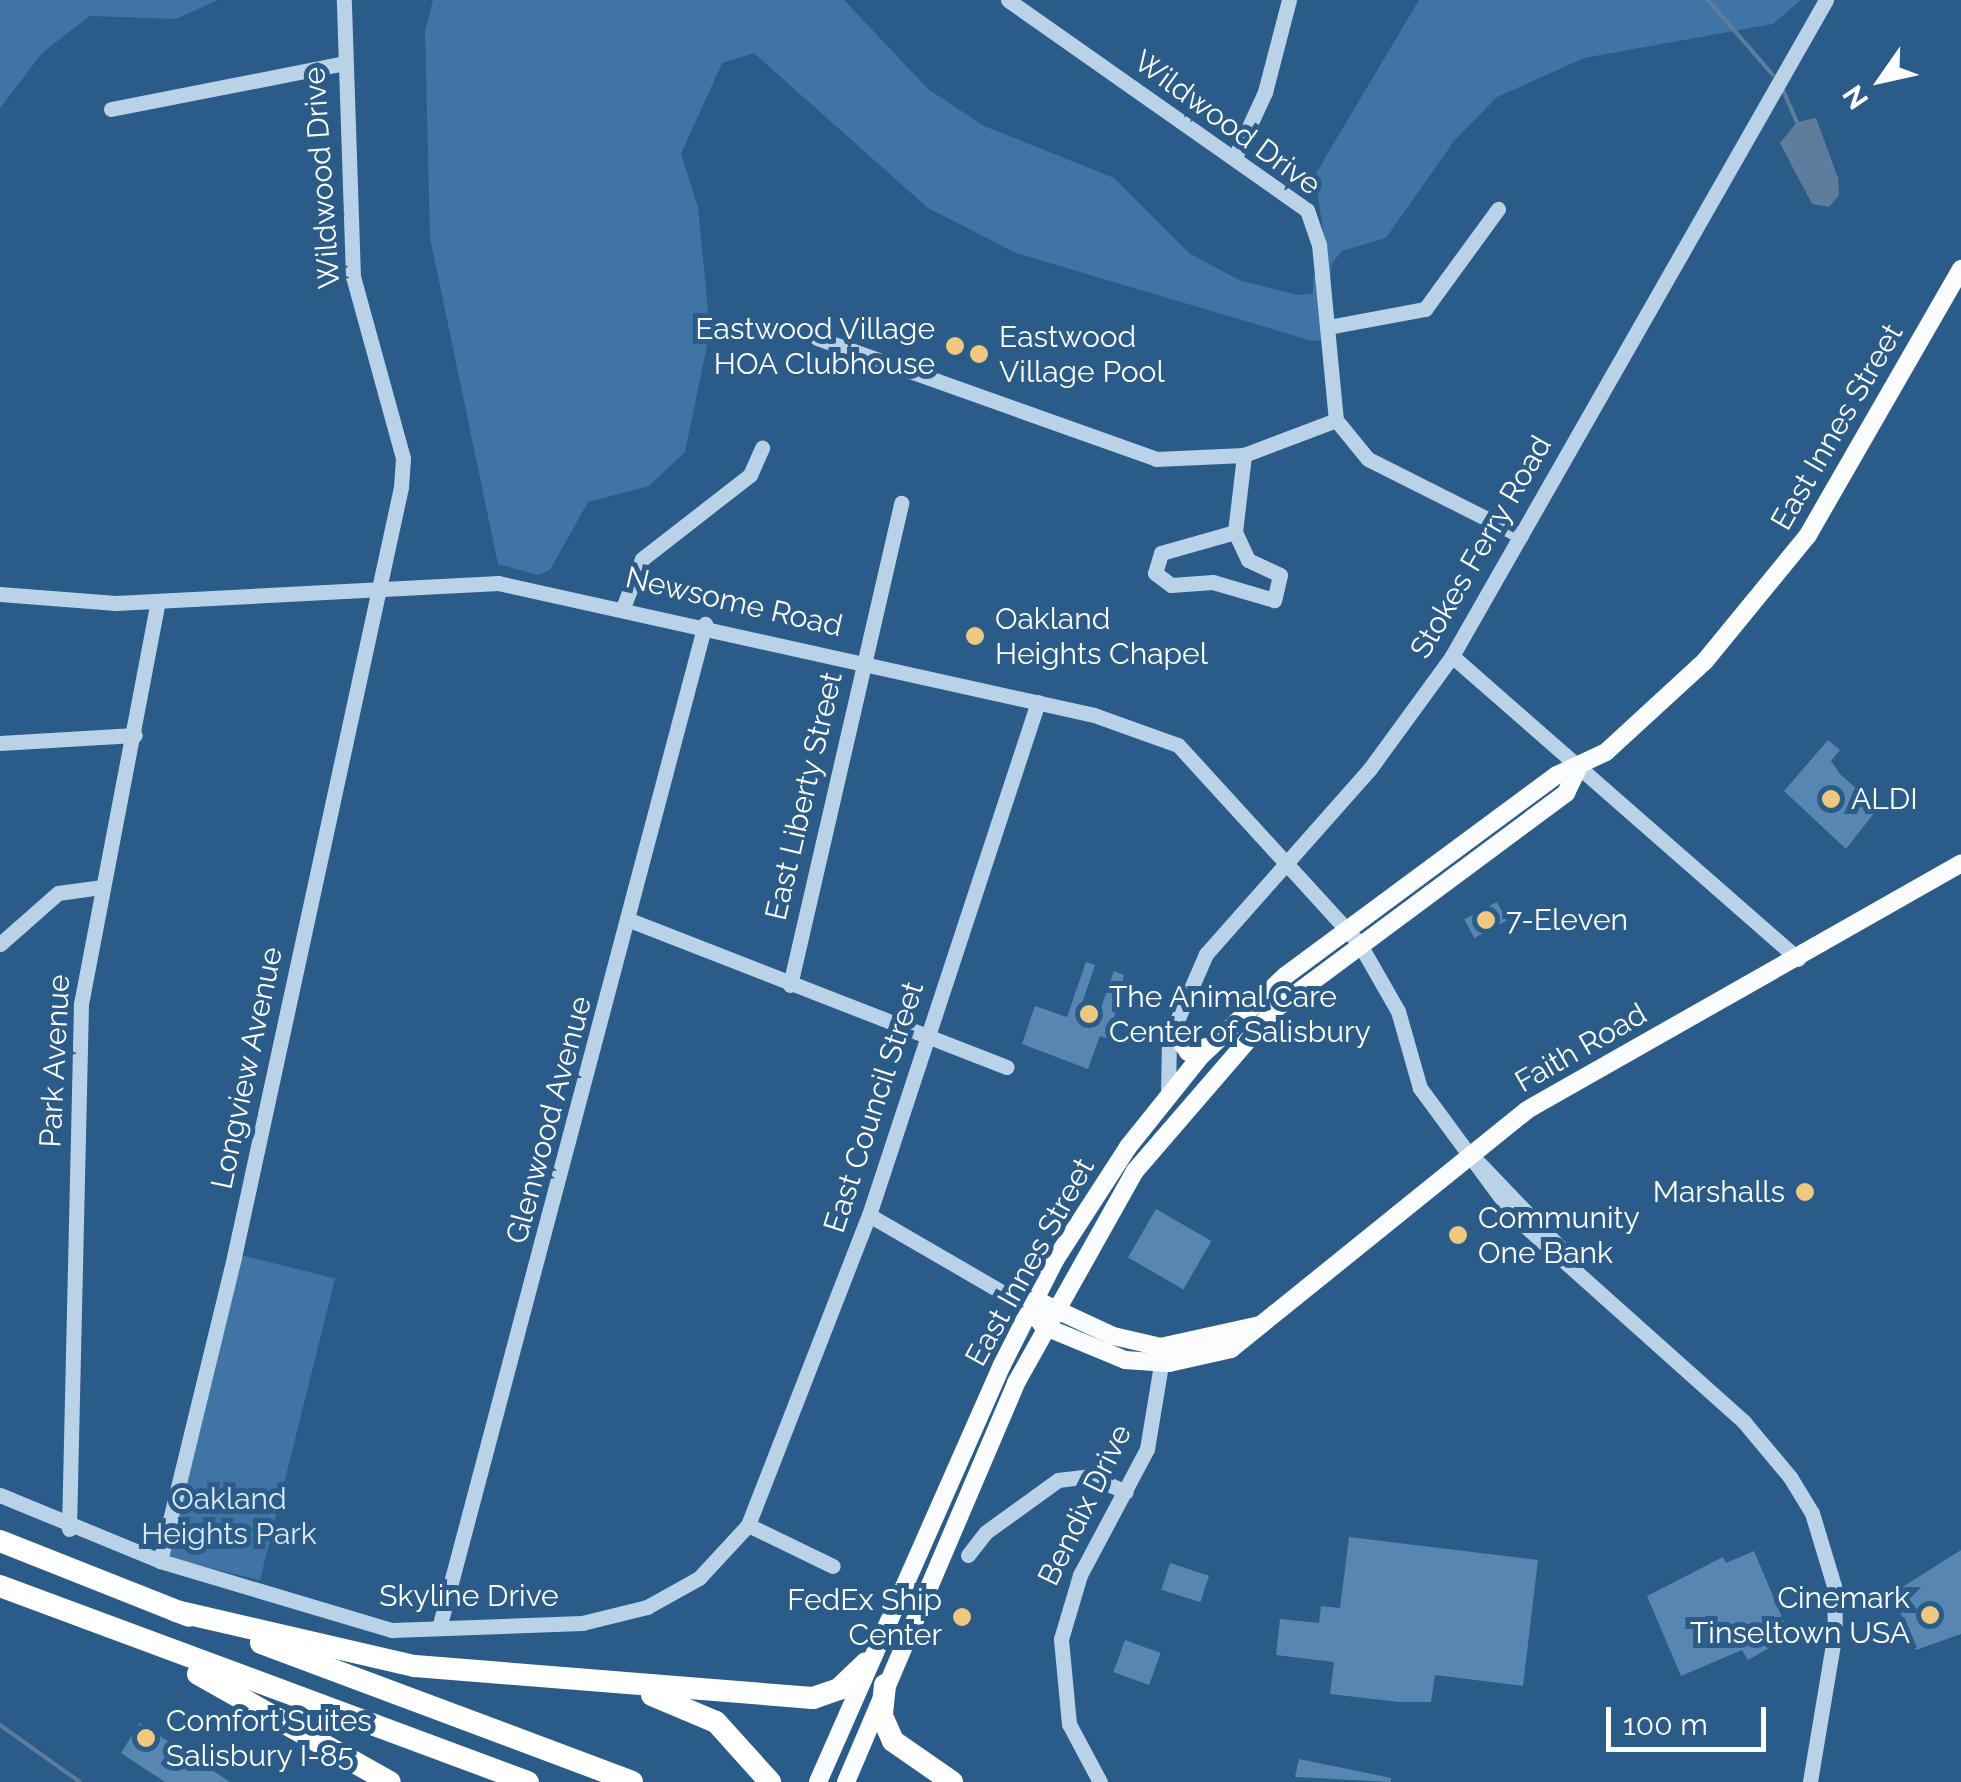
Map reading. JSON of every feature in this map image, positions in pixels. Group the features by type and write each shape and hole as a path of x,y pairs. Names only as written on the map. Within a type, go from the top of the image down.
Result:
{"highway":[{"path":"0,1541 632,1782"},
{"path":"0,1586 528,1782"},
{"path":"176,1611 393,1662 514,1675 815,1698 836,1692 866,1664"},
{"path":"124,1635 390,1782"},
{"path":"514,1675 683,1704 738,1740 770,1782"},
{"path":"884,1685 882,1716 893,1741 952,1782"}],"main road":[{"name":"East Innes Street","path":"846,1782 884,1685 1048,1318 1113,1203 1194,1094 1274,1010 1359,942 1566,793 1577,770 1704,661 1800,547 1961,270"},
{"name":"East Innes Street","path":"818,1782 866,1664 1031,1310 1085,1210 1168,1095 1214,1042 1347,926 1558,775 1577,770"},
{"name":"Faith Road","path":"1031,1310 1112,1357 1161,1364 1226,1352 1467,1154 1570,1083 1798,959 1961,863"},
{"path":"1174,1031 1188,1052 1214,1042"},
{"name":"Faith Road","path":"1048,1318 1123,1340 1162,1346 1260,1325"}],"street":[{"name":"Wildwood Drive","path":"344,0 341,64 353,277 403,458 381,585"},
{"name":"Wildwood Drive","path":"1008,0 1306,210 1319,244 1336,420"},
{"path":"1235,158 1265,92 1289,0"},
{"name":"Stokes Ferry Road","path":"1168,1095 1174,1031 1206,954 1286,856 1369,770 1452,656 1826,0"},
{"path":"112,108 341,64"},
{"path":"1328,327 1425,309 1498,209"},
{"path":"820,338 1156,459 1244,455 1336,420 1368,459 1521,536"},
{"path":"624,605 642,560 750,475 762,448"},
{"path":"1234,532 1162,553 1155,573 1171,584 1213,582 1274,600 1280,575 1248,560 1234,532 1244,455"},
{"name":"East Liberty Street","path":"790,985 901,503"},
{"name":"Newsome Road","path":"0,594 158,602 381,585 498,582 624,605 863,660 1038,702 1178,745 1286,856 1359,942 1398,1011 1420,1088 1467,1154 1498,1175 1588,1286 1744,1422 1812,1513 1834,1586 1835,1632 1810,1782"},
{"name":"Longview Avenue","path":"160,1561 381,585"},
{"name":"Park Avenue","path":"69,1529 81,1004 158,602"},
{"name":"Glenwood Avenue","path":"439,1628 632,920 705,624"},
{"path":"1452,656 1577,770 1798,959"},
{"name":"East Council Street","path":"748,1524 870,1215 924,1038 1038,702"},
{"path":"0,743 135,734"},
{"path":"0,944 58,893 101,886"},
{"path":"632,920 1006,1068"},
{"path":"870,1215 1031,1310"},
{"name":"Bendix Drive","path":"1100,1782 1069,1724 1060,1639 1080,1574 1126,1492 1152,1432 1161,1364"},
{"path":"968,1555 986,1532 1058,1480 1090,1476 1126,1492"},
{"name":"Skyline Drive","path":"0,1495 69,1529 351,1621 439,1628 621,1616 699,1578 748,1524"},
{"path":"748,1524 833,1566"}],"green space":[{"path":"0,0 218,0 176,19 90,16 43,52 0,108"},
{"path":"433,0 844,0 928,89 984,126 1114,178 1189,253 1239,280 1298,295 1313,293 1313,277 1327,259 1315,175 1419,0 1801,0 1773,24 1584,58 1497,97 1454,141 1386,238 1342,251 1332,263 1323,340 1312,341 1016,253 928,208 754,53 722,63 681,154 698,207 710,331 685,452 649,486 588,502 550,570 538,575 498,564 430,238 425,31"},
{"name":"Oakland Heights Park","path":"241,1255 335,1278 260,1580 166,1557"}],"shaded area":[{"path":"1816,118 1838,178 1839,195 1829,207 1812,204 1780,143 1797,122"}],"building":[{"name":"ALDI","path":"1828,740 1840,750 1831,761 1840,774 1878,808 1846,849 1784,791"},
{"name":"7-Eleven","path":"1497,902 1507,921 1474,938 1464,919"},
{"name":"The Animal Care Center of Salisbury","path":"1086,962 1095,965 1081,1006 1099,1013 1114,971 1124,975 1109,1039 1100,1036 1088,1069 1022,1044 1035,1006 1067,1017"},
{"path":"1156,1209 1211,1241 1183,1289 1128,1257"},
{"path":"1349,1537 1538,1560 1523,1686 1435,1675 1431,1702 1330,1694 1334,1662 1276,1655 1280,1619 1319,1623 1321,1606 1340,1608"},
{"name":"Cinemark Tinseltown USA","path":"1961,1550 1961,1634 1916,1650 1890,1595"},
{"path":"1754,1551 1790,1636 1748,1660 1742,1650 1681,1676 1647,1596 1723,1557 1726,1563"},
{"path":"1170,1563 1209,1576 1200,1602 1161,1590"},
{"path":"1125,1640 1161,1653 1149,1685 1113,1672"},
{"name":"Comfort Suites Salisbury I-85","path":"140,1723 230,1782 165,1782 121,1753"},
{"path":"1299,1759 1391,1778 1391,1782 1295,1777"}],"waterway":[{"path":"1708,0 1773,75"},
{"path":"1783,90 1799,127"},
{"path":"0,1725 80,1782"}],"place":[{"name":"Eastwood Village HOA Clubhouse","path":"955,346"},
{"name":"Eastwood Village Pool","path":"979,354"},
{"name":"Oakland Heights Chapel","path":"975,636"},
{"name":"ALDI","path":"1831,799"},
{"name":"7-Eleven","path":"1486,920"},
{"name":"The Animal Care Center of Salisbury","path":"1089,1014"},
{"name":"Marshalls","path":"1805,1192"},
{"name":"Community One Bank","path":"1458,1235"},
{"name":"Cinemark Tinseltown USA","path":"1930,1615"},
{"name":"FedEx Ship Center","path":"962,1617"},
{"name":"Comfort Suites Salisbury I-85","path":"146,1738"}]}
